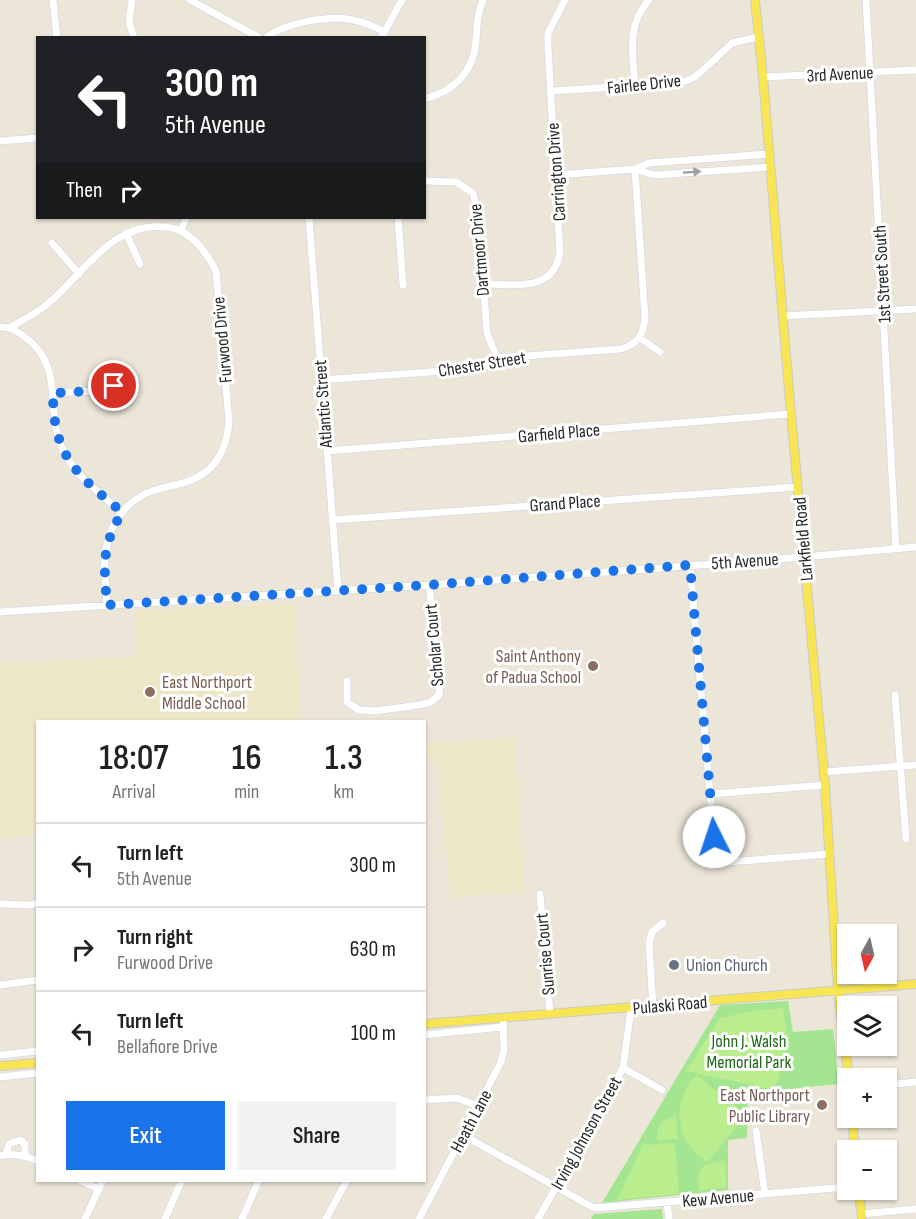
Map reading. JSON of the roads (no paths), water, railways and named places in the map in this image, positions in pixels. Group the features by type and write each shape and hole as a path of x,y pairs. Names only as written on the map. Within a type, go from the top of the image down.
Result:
{"main road":[{"name":"Larkfield Road","path":"755,0 824,772 838,991 848,1068"},
{"name":"Pulaski Road","path":"426,1024 503,1023 550,1014 653,1008 916,984"},
{"path":"0,1066 36,1063"},
{"path":"860,1200 861,1216"}],"street":[{"path":"53,0 57,36"},
{"path":"132,0 129,22 133,36"},
{"path":"190,0 256,36"},
{"path":"207,9 212,0"},
{"path":"268,36 275,30 298,22 345,19 357,21 382,34 402,0"},
{"path":"426,98 448,91 460,81 469,68 474,56 477,14 483,0"},
{"name":"Carrington Drive","path":"483,284 535,284 545,280 555,271 559,262 561,251 549,33 565,0"},
{"path":"635,86 633,31 635,19 648,0"},
{"name":"1st Street South","path":"866,0 872,72 896,548"},
{"name":"Fairlee Drive","path":"551,91 680,83 693,78 732,43 758,37"},
{"name":"3rd Avenue","path":"763,77 916,70"},
{"path":"0,141 36,138"},
{"path":"556,175 635,169 649,164 769,154"},
{"path":"722,158 723,170"},
{"path":"635,169 654,175 770,167"},
{"path":"635,169 645,318 640,338 660,352"},
{"name":"Dartmoor Drive","path":"426,182 456,182 473,193 478,213 487,333 497,358"},
{"path":"0,327 11,327 50,303 111,244 126,233 138,228 154,226 181,230 186,219"},
{"name":"Atlantic Street","path":"309,219 338,590"},
{"path":"398,219 403,285"},
{"name":"Furwood Drive","path":"107,605 105,557 107,542 122,512 144,494 190,481 203,474 212,467 226,444 229,422 216,271 208,254 194,239 181,230"},
{"path":"126,233 140,264"},
{"path":"52,243 79,274"},
{"path":"783,316 916,309"},
{"path":"11,327 29,340 41,353 51,377 55,426 63,452 87,482 122,512"},
{"name":"Chester Street","path":"321,380 471,369 497,358 621,349 631,346 640,338"},
{"path":"53,393 94,391 114,386"},
{"name":"Garfield Place","path":"327,451 791,414"},
{"name":"Grand Place","path":"332,520 798,487"},
{"name":"5th Avenue","path":"0,612 429,585 916,547"},
{"path":"690,565 712,794 716,863 830,854"},
{"name":"Scholar Court","path":"347,681 347,702 359,710 375,711 419,705 431,702 439,695 440,680 429,585"},
{"path":"439,695 447,698"},
{"path":"896,696 906,838"},
{"path":"824,772 916,765"},
{"path":"712,794 825,785"},
{"name":"Sunrise Court","path":"540,894 550,1014"},
{"path":"0,904 36,904"},
{"path":"653,1008 649,943 652,932 663,923"},
{"path":"0,985 36,980"},
{"name":"Irving Johnson Street","path":"538,1219 623,1068 631,1009"},
{"path":"426,1035 503,1023"},
{"name":"Heath Lane","path":"419,1219 501,1062 504,1050 503,1023"},
{"path":"0,1055 36,1051"},
{"path":"623,1068 662,1089"},
{"path":"0,1077 36,1073"},
{"path":"897,1084 916,1083"},
{"path":"426,1100 457,1098 478,1106"},
{"path":"756,1131 765,1194"},
{"name":"Kew Avenue","path":"464,1135 594,1208 837,1188"},
{"path":"25,1156 25,1144 20,1140 9,1144 3,1155 25,1156 36,1160"},
{"path":"84,1182 99,1189"},
{"path":"85,1219 102,1182"},
{"path":"165,1219 181,1182"},
{"path":"242,1219 258,1182"},
{"path":"326,1219 346,1182"},
{"path":"667,1203 669,1219"},
{"path":"861,1216 916,1209"}],"place":[{"name":"Saint Anthony of Padua School","path":"593,666"},
{"name":"East Northport Middle School","path":"150,692"},
{"name":"Union Church","path":"674,965"},
{"name":"East Northport Public Library","path":"822,1105"}],"park label":[{"name":"John J. Walsh Memorial Park","path":"749,1051"}]}
